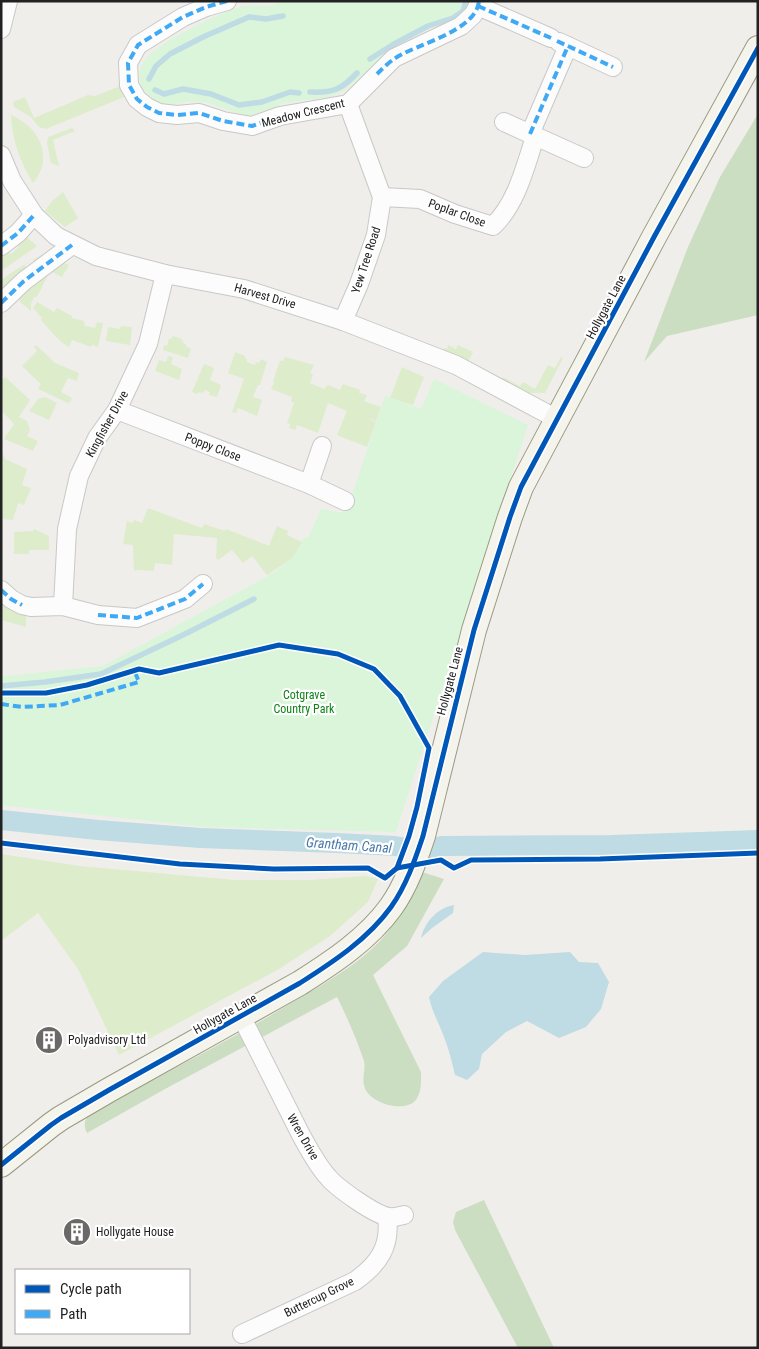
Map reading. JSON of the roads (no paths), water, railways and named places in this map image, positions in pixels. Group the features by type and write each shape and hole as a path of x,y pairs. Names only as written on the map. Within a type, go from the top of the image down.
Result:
{"street":[{"path":"1,29 8,1"},
{"name":"Meadow Crescent","path":"227,1 206,7 183,17 138,46 128,63 129,85 136,99 147,107 159,112 177,115 199,113 224,121 252,126 280,116 348,104 394,58 461,26 472,15 478,3 559,42"},
{"path":"559,42 613,67"},
{"name":"Poplar Close","path":"382,197 420,199 475,221 493,226 502,217 520,184 559,42"},
{"name":"Hollygate Lane","path":"1,1165 50,1125 300,983 351,947 391,907 414,864 423,836 471,638 521,487 758,48"},
{"path":"348,104 382,197"},
{"path":"504,122 584,158"},
{"name":"Harvest Drive","path":"1,155 12,181 34,215 56,236 96,256 165,274 244,289 343,321 456,365 557,419"},
{"name":"Yew Tree Road","path":"343,321 359,284 376,235 382,197"},
{"path":"1,246 18,233 34,215"},
{"path":"1,303 24,280 72,244"},
{"name":"Kingfisher Drive","path":"63,606 67,529 79,476 97,438 118,410 148,344 165,274"},
{"name":"Poppy Close","path":"118,410 309,484 345,500"},
{"path":"309,484 322,446"},
{"path":"1,590 22,605 32,608 63,606 98,616 136,618 185,599 203,584"},
{"name":"Wren Drive","path":"241,1016 301,1135 328,1177 346,1193 395,1216"},
{"name":"Buttercup Grove","path":"242,1334 356,1281 370,1271 386,1244 388,1230 395,1216"}],"water":[{"path":"454,905 453,913 421,938 425,927 437,913"},
{"path":"483,952 525,955 570,952 579,962 598,963 609,982 601,1009 586,1027 559,1038 527,1021 506,1032 482,1054 479,1069 467,1080 455,1075 429,997 443,981"}],"waterway":[{"path":"370,59 428,26 453,18 463,11 466,1"},
{"path":"149,79 156,66 170,54 203,37 249,17 266,19 283,16"},
{"path":"310,92 325,92 341,87 357,73"},
{"path":"155,90 164,94 183,89 211,94 239,105 262,102 290,92 299,93"},
{"path":"1,686 101,674 254,599"},
{"name":"Grantham Canal","path":"1,820 200,838 395,846 418,850 442,846 612,845 758,840"}],"place":[{"name":"Polyadvisory Ltd","path":"49,1040"},
{"name":"Hollygate House","path":"77,1232"}],"park label":[{"name":"Cotgrave Country Park","path":"304,702"}]}
